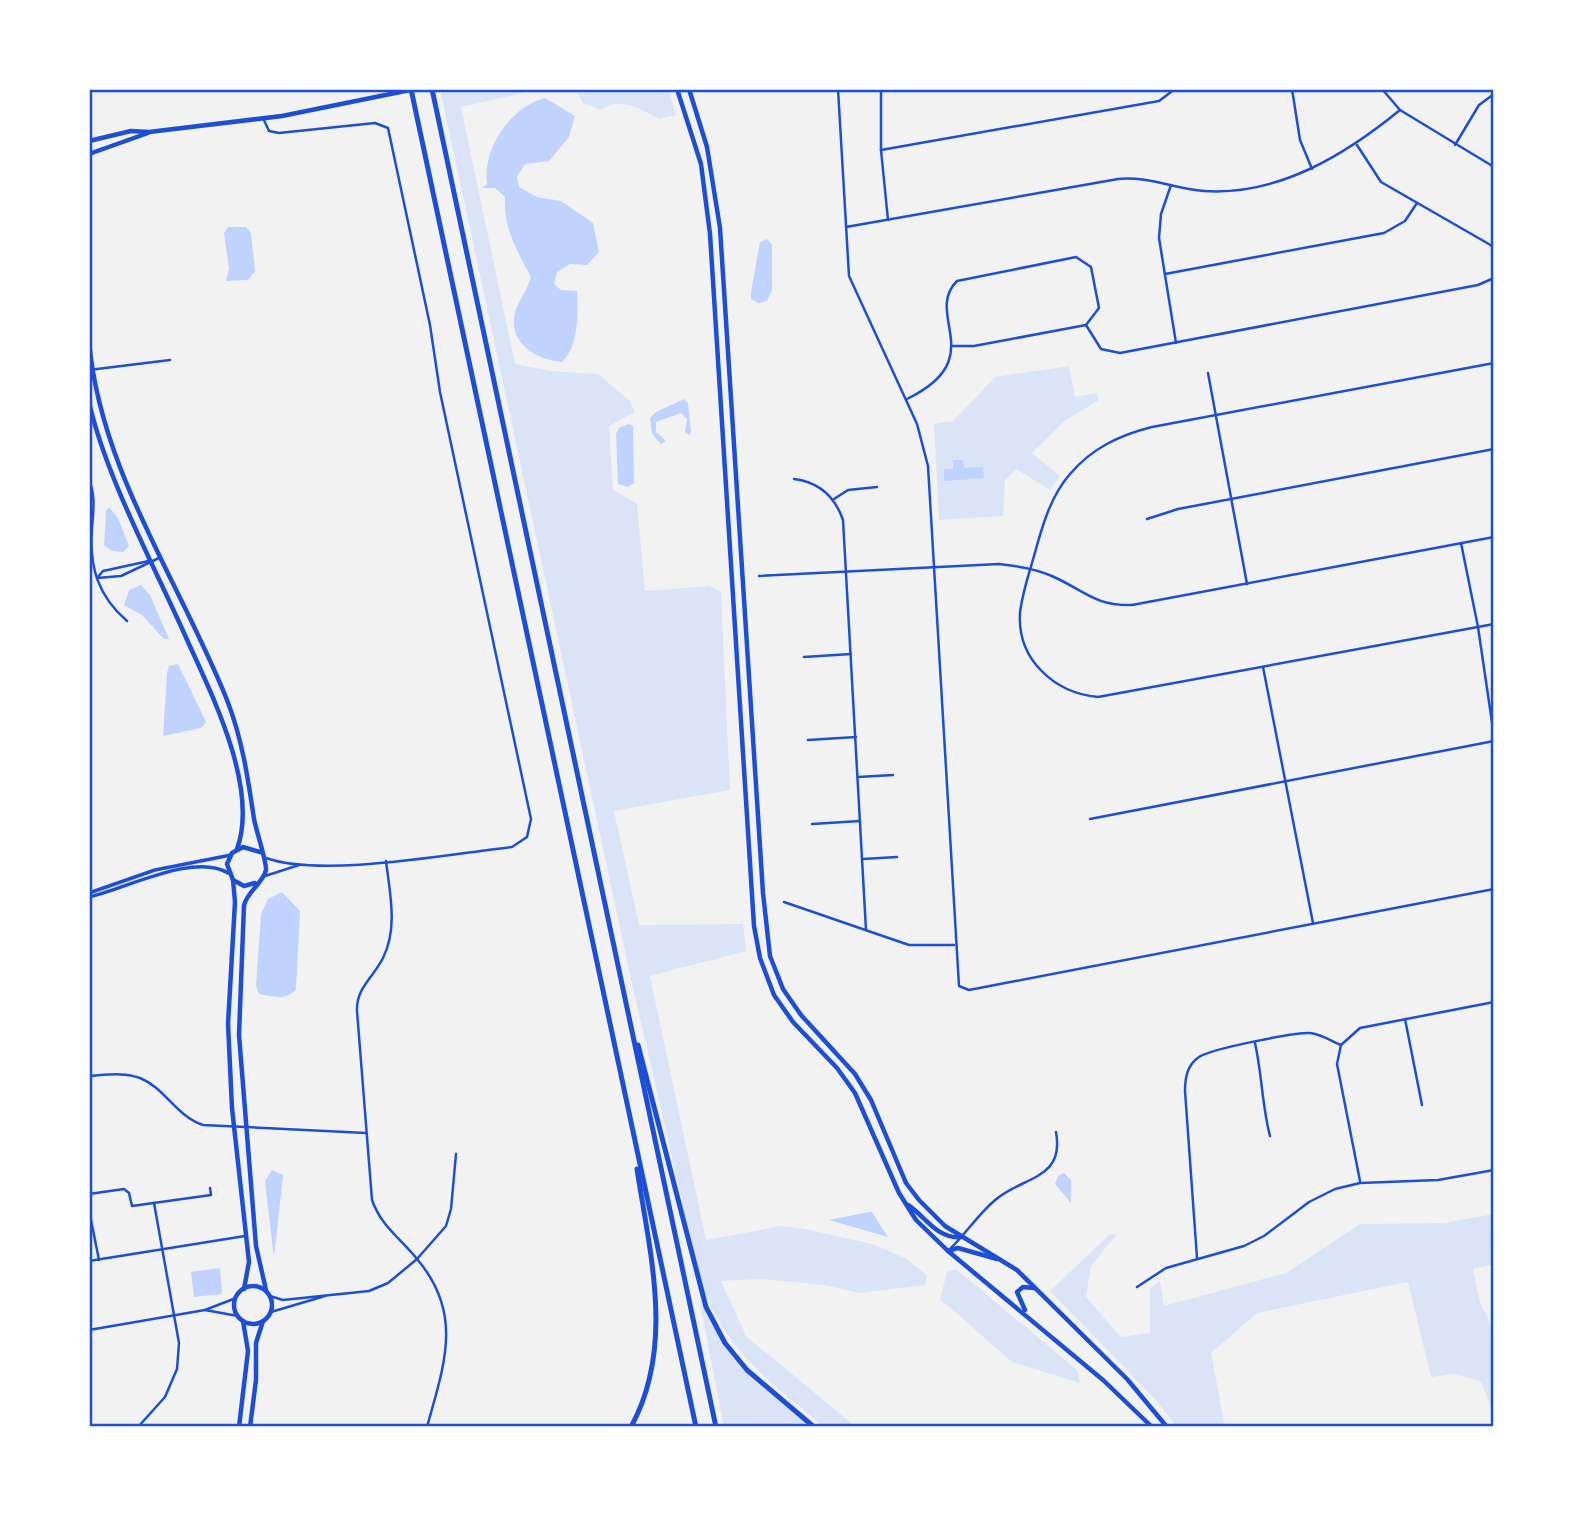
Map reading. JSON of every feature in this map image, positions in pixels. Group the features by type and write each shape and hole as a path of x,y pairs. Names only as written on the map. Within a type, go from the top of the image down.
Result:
{"highway":[{"path":"413,89 696,1427"},
{"path":"432,89 716,1427"},
{"path":"628,1009 653,1092 695,1274 706,1307 725,1343 747,1370 814,1427"},
{"path":"630,1117 656,1326 652,1377 631,1427"}],"main road":[{"path":"89,141 131,131 149,132 263,118 413,89"},
{"path":"677,89 701,163 709,234 757,948 774,995 855,1093 904,1202 926,1230 1135,1408 1152,1427"},
{"path":"689,89 707,147 720,228 761,873 770,956 783,989 801,1015 855,1074 872,1100 906,1183 936,1217 962,1237 1002,1261 1035,1288 1152,1407 1167,1427"},
{"path":"89,153 149,132"},
{"path":"89,341 90,370 103,420 161,558 227,701 248,775 266,869 244,905 240,985 239,1035 256,1246 265,1290 270,1296 271,1312 263,1321 256,1343 257,1380 250,1427"},
{"path":"89,402 109,461 218,707 232,750 244,827 237,849 230,855 227,863 228,873 233,880 244,886 256,883"},
{"path":"237,849 250,847 262,855"},
{"path":"233,880 235,902 228,1024 234,1126 249,1270 244,1289 236,1298 248,1351 239,1427"},
{"path":"904,1202 940,1233 953,1238 962,1237"},
{"path":"948,1251 963,1249 1002,1261"},
{"path":"244,1289 253,1286 265,1290"},
{"path":"1034,1322 1016,1296 1023,1287 1035,1288"},
{"path":"240,1318 253,1324 263,1321"},
{"path":"1135,1408 1152,1407"}],"street":[{"path":"838,89 851,282 920,431 928,466 954,945 957,981 961,987 969,990 1494,889"},
{"path":"881,89 881,150 888,220"},
{"path":"1292,89 1300,140 1312,169"},
{"path":"1382,89 1400,110 1494,167"},
{"path":"881,150 1160,101 1174,90"},
{"path":"1455,145 1479,105 1494,94"},
{"path":"846,227 1118,179 1144,178 1205,191 1234,190 1312,169 1357,145 1400,110"},
{"path":"262,877 299,865 386,861 512,847 527,837 531,819 441,397 430,325 388,128 375,122 279,134 269,131 263,118"},
{"path":"1357,145 1381,182 1494,247"},
{"path":"1171,185 1159,229 1176,342"},
{"path":"1165,274 1384,233 1405,221 1417,203"},
{"path":"906,399 940,378 948,366 953,346 947,304 949,290 957,281 1076,257 1087,262 1094,272 1099,308 1086,325 974,346 953,346"},
{"path":"1086,325 1097,345 1110,353 1478,285 1494,278"},
{"path":"90,370 170,360"},
{"path":"1494,363 1215,415 1134,432 1111,441 1088,456 1056,493 1031,569 1020,613 1025,645 1041,672 1067,690 1088,696 1120,695 1494,624"},
{"path":"1208,373 1247,584"},
{"path":"1147,519 1178,509 1494,449"},
{"path":"794,479 818,486 833,499 843,520 866,930"},
{"path":"89,480 94,490 91,542 97,578 106,602 127,621"},
{"path":"833,499 848,490 877,487"},
{"path":"759,576 999,564 1031,569 1109,605 1144,604 1494,537"},
{"path":"1090,819 1494,739 1478,627 1461,543"},
{"path":"97,578 103,571 161,558"},
{"path":"97,578 121,576 152,561"},
{"path":"804,657 851,654"},
{"path":"1263,667 1313,923"},
{"path":"808,740 856,737"},
{"path":"858,777 893,775"},
{"path":"812,824 860,821"},
{"path":"89,895 155,870 230,855"},
{"path":"262,855 299,865"},
{"path":"863,859 897,857"},
{"path":"386,861 392,912 389,940 383,957 363,985 357,1002 366,1133 370,1187 378,1215 417,1259 441,1297 448,1343 427,1427"},
{"path":"89,895 178,870 212,867 228,873"},
{"path":"784,902 918,947 954,945"},
{"path":"1360,1183 1338,1073 1341,1045 1360,1028 1494,1002"},
{"path":"1405,1019 1422,1105"},
{"path":"1197,1258 1185,1091 1190,1065 1205,1054 1310,1033 1341,1045"},
{"path":"1255,1043 1270,1136"},
{"path":"89,1076 139,1077 152,1084 191,1120 203,1125 366,1133"},
{"path":"948,1251 995,1199 1048,1169 1059,1152 1056,1132"},
{"path":"270,1296 283,1300 379,1287 417,1259 446,1226 451,1209 456,1154"},
{"path":"1137,1287 1166,1268 1244,1246 1264,1236 1310,1202 1335,1189 1360,1183 1437,1180 1494,1170"},
{"path":"89,1194 124,1189 129,1193 132,1206 211,1195 211,1188"},
{"path":"138,1427 165,1397 177,1369 178,1343 154,1203"},
{"path":"89,1210 99,1260"},
{"path":"89,1261 245,1236"},
{"path":"271,1312 326,1296"},
{"path":"89,1330 205,1310 236,1298"},
{"path":"205,1310 240,1318"}],"shaded area":[{"path":"440,89 540,89 461,107 515,364 551,371 598,374 629,400 635,412 609,426 613,490 637,504 645,591 709,586 721,592 730,790 614,811 639,925 743,924 746,951 650,976 706,1240 781,1226 805,1229 872,1244 905,1258 927,1275 925,1285 860,1293 824,1285 762,1279 721,1281 746,1336 856,1427 824,1427 768,1379 723,1328 701,1283 631,979"},
{"path":"576,89 668,89 676,115 659,119 637,107 623,104 600,110 583,103"},
{"path":"1069,366 1075,397 1096,393 1099,400 1063,422 1032,453 1060,476 1050,490 1016,469 1005,480 1003,516 939,520 934,424 953,421 995,377"},
{"path":"1494,1214 1494,1264 1473,1269 1480,1303 1494,1329 1494,1414 1481,1382 1457,1374 1431,1377 1408,1282 1257,1313 1211,1353 1225,1427 1177,1427 1154,1398 1050,1291 1109,1235 1117,1234 1091,1266 1086,1297 1121,1337 1150,1333 1150,1289 1160,1281 1164,1306 1286,1273 1360,1224 1444,1223"},
{"path":"956,1269 1077,1370 1080,1383 1012,1362 940,1299 947,1272"},
{"path":"699,1298 732,1354 810,1427 724,1427"}],"water":[{"path":"545,98 575,116 569,137 549,161 525,164 517,177 519,187 537,197 561,201 593,223 599,252 587,265 570,264 557,272 554,284 561,290 577,291 574,339 562,362 541,357 524,346 518,338 514,319 531,277 509,229 505,197 495,188 482,188 487,184 489,157 501,131 520,110"},
{"path":"228,227 246,227 251,233 255,271 248,280 226,281 229,268 224,233"},
{"path":"767,239 772,245 772,290 767,301 758,303 751,299 751,292 760,242"},
{"path":"684,399 688,403 691,432 689,435 685,432 687,419 681,413 656,422 656,432 666,441 661,444 652,434 650,418 656,412"},
{"path":"629,424 633,426 634,483 628,487 618,484 616,434 619,428"},
{"path":"953,460 963,460 964,468 983,467 984,478 944,481 944,469 953,469"},
{"path":"109,507 118,518 129,546 123,552 112,551 104,545 106,511"},
{"path":"141,585 150,595 169,639 164,639 142,615 124,605 129,590"},
{"path":"178,664 206,722 201,728 163,736 167,673 169,666"},
{"path":"282,892 300,911 296,989 288,996 279,997 259,994 256,986 261,914 268,899"},
{"path":"272,1170 283,1175 274,1258 265,1181"},
{"path":"1064,1173 1071,1180 1071,1203 1055,1184 1058,1176"},
{"path":"869,1212 872,1212 888,1237 829,1220"},
{"path":"220,1268 222,1294 194,1297 191,1272"}]}
